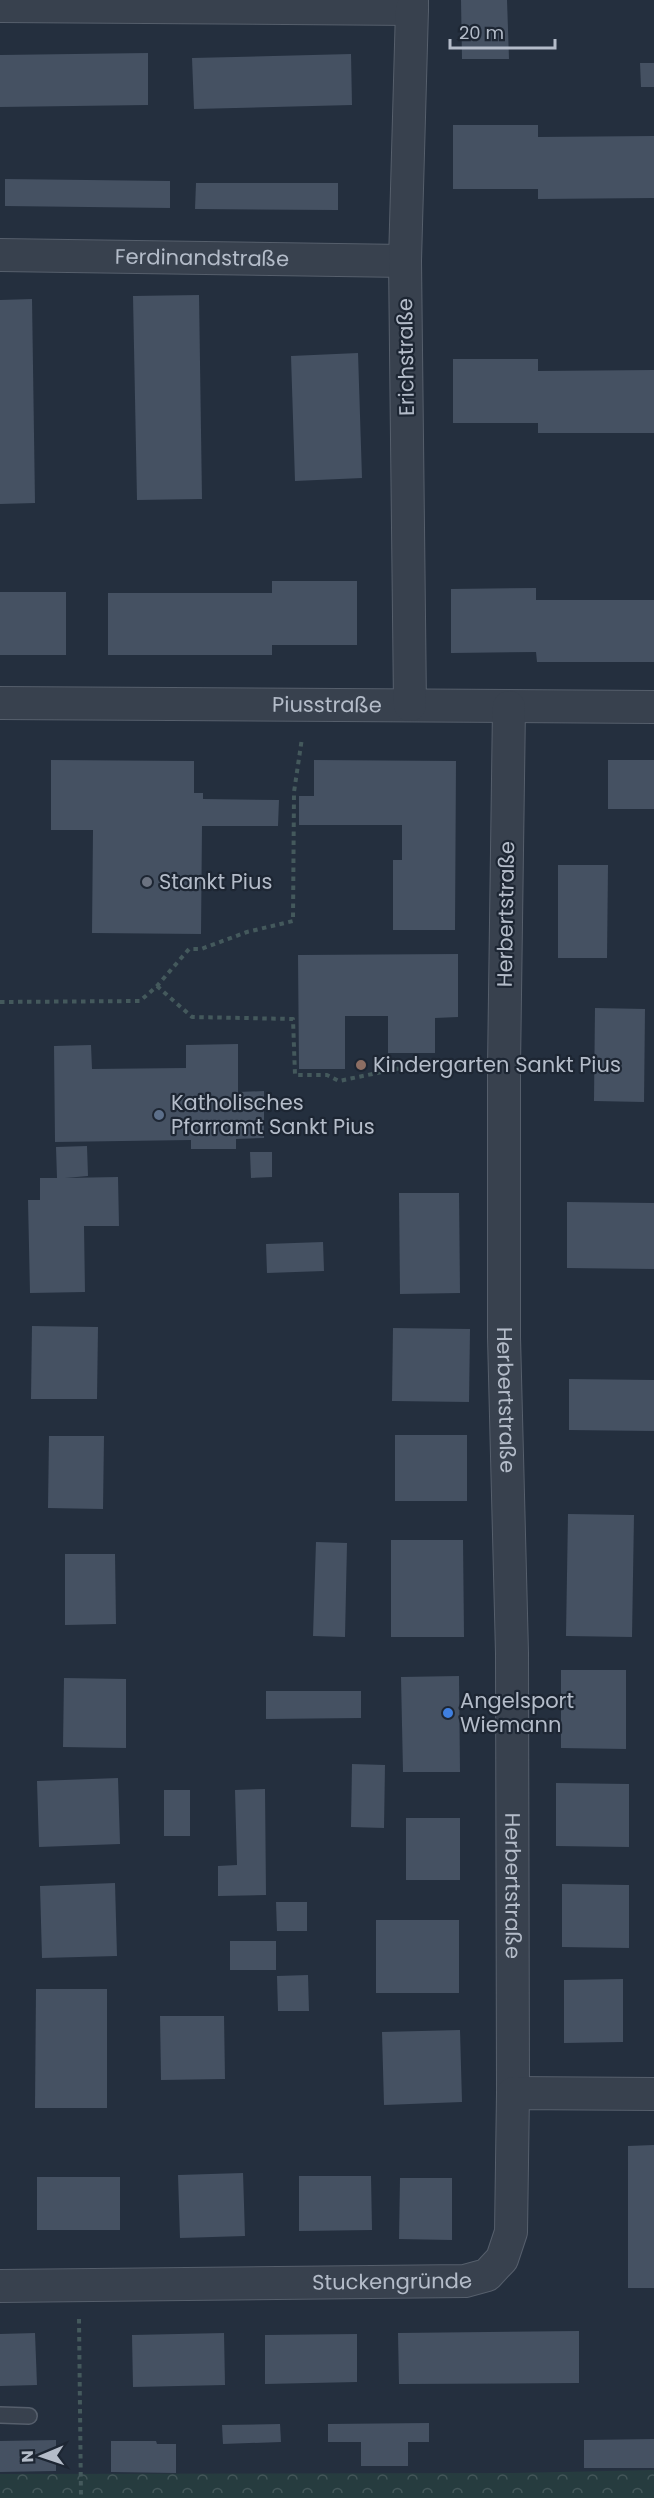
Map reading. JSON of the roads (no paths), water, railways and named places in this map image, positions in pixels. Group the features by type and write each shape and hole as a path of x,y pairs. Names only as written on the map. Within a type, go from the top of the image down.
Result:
{"street":[{"path":"0,6 412,5"},
{"name":"Erichstraße","path":"410,705 405,261 412,5"},
{"name":"Ferdinandstraße","path":"0,255 405,261"},
{"name":"Piusstraße","path":"0,703 654,707"},
{"name":"Herbertstraße","path":"509,707 504,1067 504,1337 512,1665 513,2093"},
{"path":"513,2093 654,2094"},
{"name":"Stuckengründe","path":"0,2286 465,2281 487,2275 501,2259 511,2232 513,2093"}],"lane":[{"path":"0,2415 29,2416"}],"place":[{"name":"Stankt Pius","path":"147,882"},
{"name":"Kindergarten Sankt Pius","path":"361,1065"},
{"name":"Katholisches Pfarramt Sankt Pius","path":"159,1115"},
{"name":"Angelsport Wiemann","path":"448,1713"}]}
